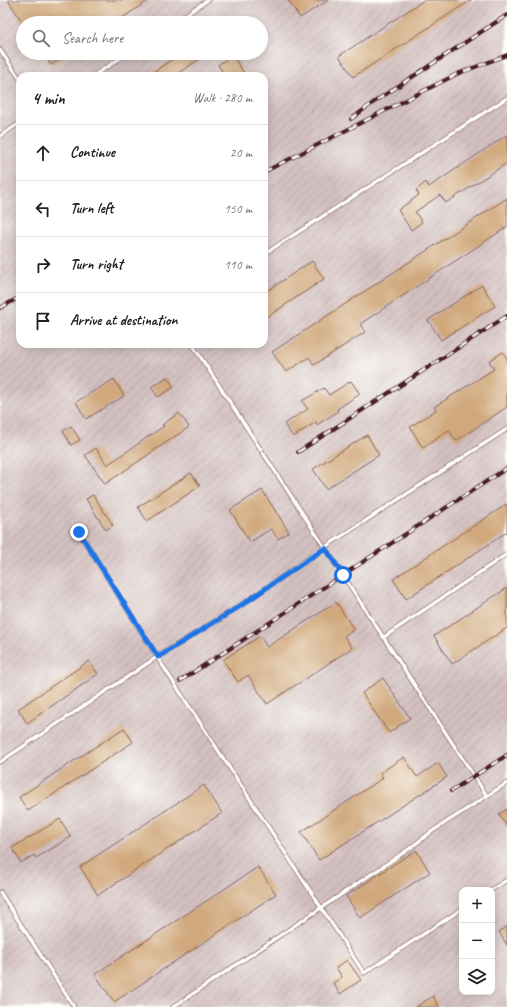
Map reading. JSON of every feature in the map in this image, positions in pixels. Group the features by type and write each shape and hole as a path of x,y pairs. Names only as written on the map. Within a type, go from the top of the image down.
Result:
{"lane":[{"path":"184,16 208,0"},
{"path":"0,50 16,73"},
{"path":"99,72 117,60"},
{"path":"268,251 507,98"},
{"path":"0,136 16,126"},
{"path":"195,348 487,796"},
{"path":"0,762 158,657 237,608 325,548 507,429"},
{"path":"79,532 158,657 364,973 459,911"},
{"path":"384,637 507,554"},
{"path":"173,1007 409,849 431,832 507,783"},
{"path":"495,888 507,880"},
{"path":"0,892 74,1007"}],"shaded area":[{"path":"0,0 507,0 507,1007 0,1007"}],"building":[{"path":"8,0 149,0 125,16 18,16"},
{"path":"288,0 328,0 300,18"},
{"path":"424,0 471,0 353,77 339,56"},
{"path":"48,60 58,60 51,65"},
{"path":"171,60 198,60 180,72 153,72"},
{"path":"225,60 235,60 243,72 222,72 218,65"},
{"path":"507,135 507,163 446,203 440,195 415,212 422,222 411,230 398,210 419,195 416,190 426,182 429,187"},
{"path":"507,198 507,227 360,324 365,332 314,365 309,357 286,372 272,352"},
{"path":"312,261 324,279 268,316 268,290"},
{"path":"482,285 495,306 441,340 428,320"},
{"path":"503,352 507,358 507,407 456,441 449,430 423,448 410,427 436,410 434,407 494,369 489,361"},
{"path":"167,377 174,387 158,397 151,387"},
{"path":"114,379 124,396 86,419 76,402"},
{"path":"351,381 360,394 337,409 338,411 317,425 316,422 293,437 284,424 308,409 302,401 324,388 329,395"},
{"path":"179,413 189,427 105,484 85,455 96,448 107,465 164,426 162,425"},
{"path":"71,426 80,440 71,445 63,431"},
{"path":"367,435 379,455 326,489 313,469"},
{"path":"191,473 200,486 147,521 138,507"},
{"path":"262,490 289,532 278,539 271,529 250,542 230,510"},
{"path":"93,495 113,525 106,530 86,499"},
{"path":"507,504 507,532 406,599 393,579"},
{"path":"507,588 507,628 452,664 434,636"},
{"path":"336,602 354,630 344,636 352,648 267,704 248,675 238,682 223,660 260,636 267,647"},
{"path":"89,661 98,674 27,723 18,709"},
{"path":"383,678 410,718 389,733 362,693"},
{"path":"124,728 133,742 28,811 19,797"},
{"path":"404,757 417,777 438,763 447,777 319,860 301,832 383,778 380,773"},
{"path":"204,785 222,813 98,895 80,867"},
{"path":"507,809 507,827 499,814"},
{"path":"60,819 71,837 36,858 34,855 21,863 12,848"},
{"path":"416,850 430,872 360,918 346,896"},
{"path":"258,867 276,894 114,1002 95,974"},
{"path":"507,926 507,945 499,932"},
{"path":"347,960 361,980 340,994 333,983 342,977 336,968"},
{"path":"433,996 439,1007 416,1007"}],"railway":[{"path":"351,119 377,100 507,15"},
{"path":"268,170 457,74 507,55"},
{"path":"0,308 16,299"},
{"path":"298,452 507,316"},
{"path":"180,681 507,468"},
{"path":"451,791 507,755"}],"route":[{"path":"79,532 158,657 237,608 325,548 343,575"}]}
